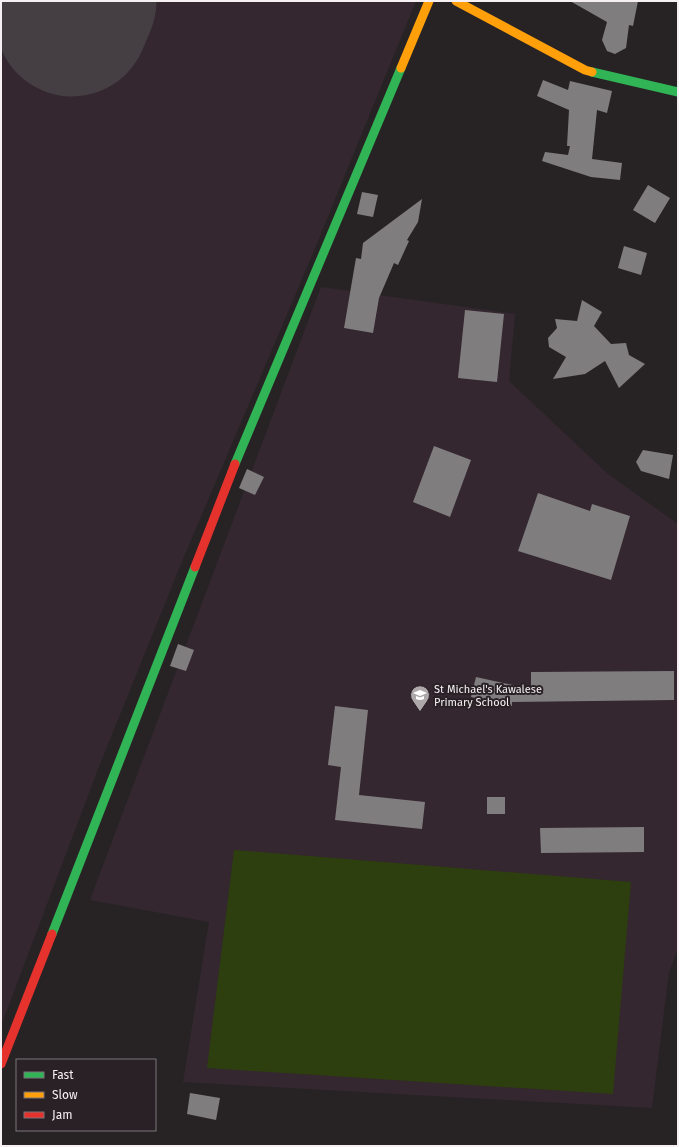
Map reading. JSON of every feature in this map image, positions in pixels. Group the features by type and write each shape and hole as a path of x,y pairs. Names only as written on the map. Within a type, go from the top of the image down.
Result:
{"street":[{"path":"1,1064 239,454 429,1"},
{"path":"456,1 586,70 678,92"}],"shaded area":[{"path":"1,1 416,1 313,253 183,559 98,769 1,1026"},
{"name":"St Michael's Kawalese Primary School","path":"321,287 515,314 509,381 608,474 678,524 678,949 669,972 652,1108 183,1082 209,922 90,900"}],"green space":[{"path":"234,850 631,882 613,1094 207,1068"}],"building":[{"path":"570,1 638,1 633,26 629,25 626,48 615,54 607,51 602,40 607,22"},
{"path":"543,80 568,90 570,81 612,91 607,113 597,110 592,159 622,163 620,180 591,177 542,161 545,152 568,155 570,146 567,146 569,110 537,96"},
{"path":"648,185 670,198 655,223 633,210"},
{"path":"362,192 378,195 373,217 357,214"},
{"path":"422,199 418,222 407,240 409,241 398,265 394,263 379,298 373,333 344,328 356,258 361,259 363,243"},
{"path":"624,246 647,253 641,275 618,268"},
{"path":"582,300 602,312 594,326 611,344 626,343 629,355 645,364 619,388 605,361 585,374 553,379 566,357 549,347 548,338 557,328 555,319 577,321"},
{"path":"465,310 504,314 497,382 458,378"},
{"path":"434,446 471,460 450,517 413,502"},
{"path":"643,450 673,455 669,479 641,471 636,462"},
{"path":"247,469 264,477 255,495 239,488"},
{"path":"538,493 590,511 592,504 630,516 611,580 518,551"},
{"path":"178,644 194,650 186,671 170,666"},
{"path":"674,671 674,700 512,702 512,706 471,697 476,677 531,689 531,672"},
{"path":"335,706 368,710 359,795 425,802 422,829 335,820 341,767 328,765"},
{"path":"487,797 505,797 505,814 487,814"},
{"path":"644,827 644,852 541,853 540,828"},
{"path":"190,1093 220,1098 216,1120 187,1114"}],"runway":[{"path":"72,20 80,1"}],"traffic: fast":[{"path":"235,464 401,68"},
{"path":"592,72 678,92"},
{"path":"52,934 195,567"}],"traffic: slow":[{"path":"401,68 429,1"},
{"path":"456,1 585,70 592,72"}],"traffic: jam":[{"path":"195,567 235,464"},
{"path":"1,1064 52,934"}],"place":[{"name":"St Michael's Kawalese Primary School","path":"420,712"}]}
